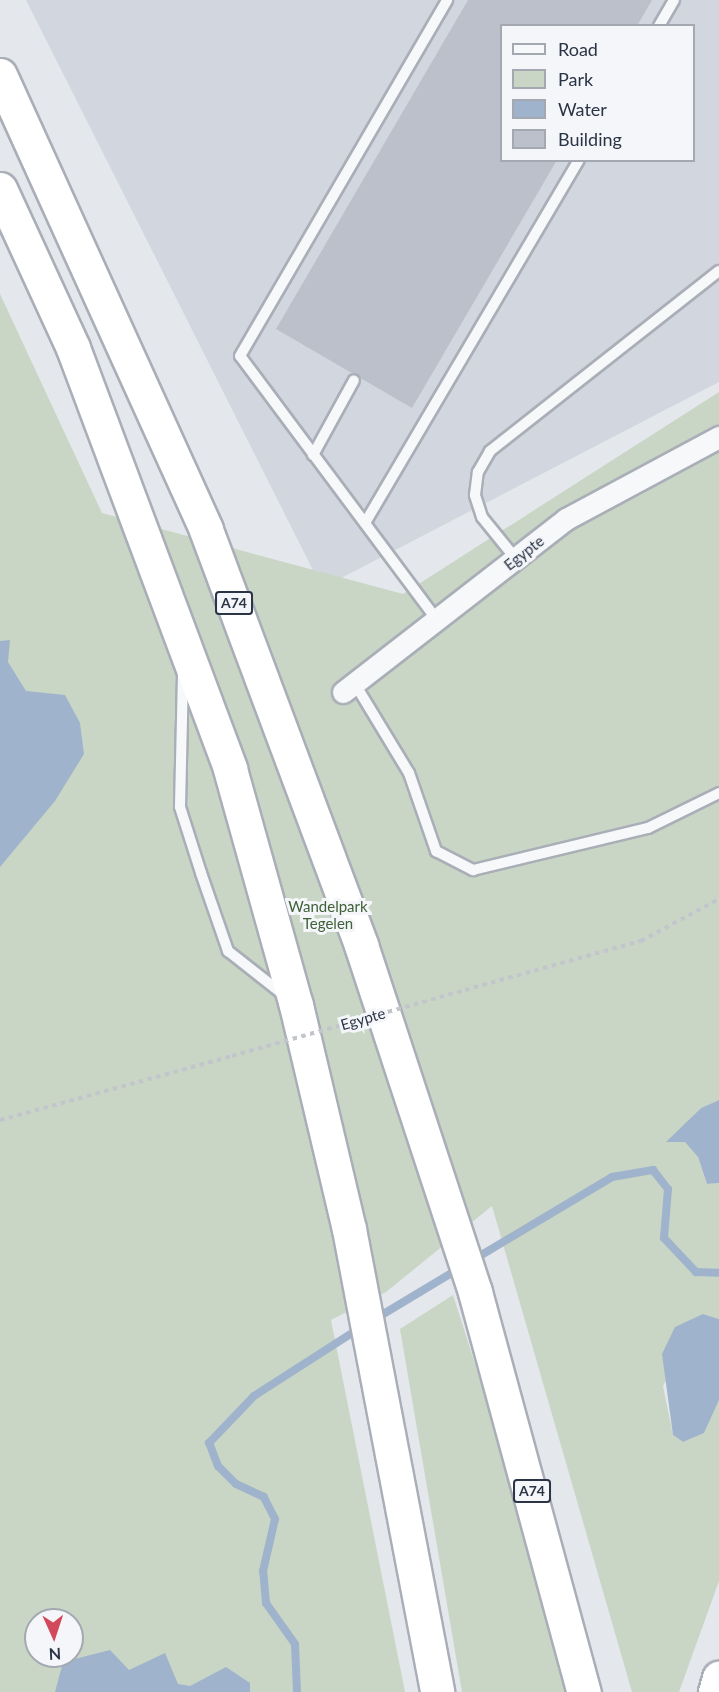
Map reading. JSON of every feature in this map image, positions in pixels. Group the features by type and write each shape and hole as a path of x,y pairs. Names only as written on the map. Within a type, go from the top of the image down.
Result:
{"highway":[{"name":"A74","path":"0,75 206,530 430,1146 475,1292 584,1692"},
{"path":"0,189 73,348 185,639 230,769 296,1005 349,1229 437,1692"},
{"path":"715,1692 719,1678"}],"street":[{"name":"Egypte","path":"349,688 566,519 719,437"}],"lane":[{"path":"437,620 240,356 447,0"},
{"path":"660,24 674,0"},
{"path":"365,523 578,162"},
{"path":"516,559 482,517 475,495 478,472 490,452 719,271"},
{"path":"314,455 354,380"},
{"path":"185,639 180,807 228,951 296,1005"},
{"path":"349,688 409,773 436,851 473,870 648,828 719,793"}],"path":[{"name":"Egypte","path":"0,1120 640,941 719,899"}],"shaded area":[{"path":"26,0 719,0 719,382 322,588"}],"green space":[{"name":"Wandelpark Tegelen","path":"0,294 102,513 403,594 719,392 719,1100 701,1108 667,1142 685,1141 698,1157 707,1184 719,1183 719,1319 703,1314 663,1386 673,1435 683,1442 703,1433 719,1400 719,1581 679,1692 632,1692 492,1206 386,1292 331,1320 405,1692 0,1692"},
{"path":"453,1295 521,1508 567,1692 462,1692 400,1329"}],"water":[{"path":"10,640 8,662 26,691 65,695 80,723 84,754 55,801 0,867 0,641"},
{"path":"719,1100 719,1183 707,1184 698,1157 685,1142 666,1142 701,1108"},
{"path":"703,1314 719,1319 719,1400 704,1433 683,1442 673,1435 662,1354 675,1327"},
{"path":"110,1650 129,1670 165,1653 178,1684 190,1686 226,1667 250,1683 250,1692 55,1692 61,1668 84,1668 84,1657"}],"building":[{"path":"468,0 652,0 638,24 500,24 500,162 556,162 412,408 276,329"}],"waterway":[{"path":"473,1260 612,1177 653,1170 668,1189 664,1238 696,1272 719,1273"},
{"path":"375,1319 460,1268"},
{"path":"297,1692 295,1644 266,1603 263,1571 275,1519 264,1497 236,1484 218,1466 209,1443 254,1396 360,1328"}]}
